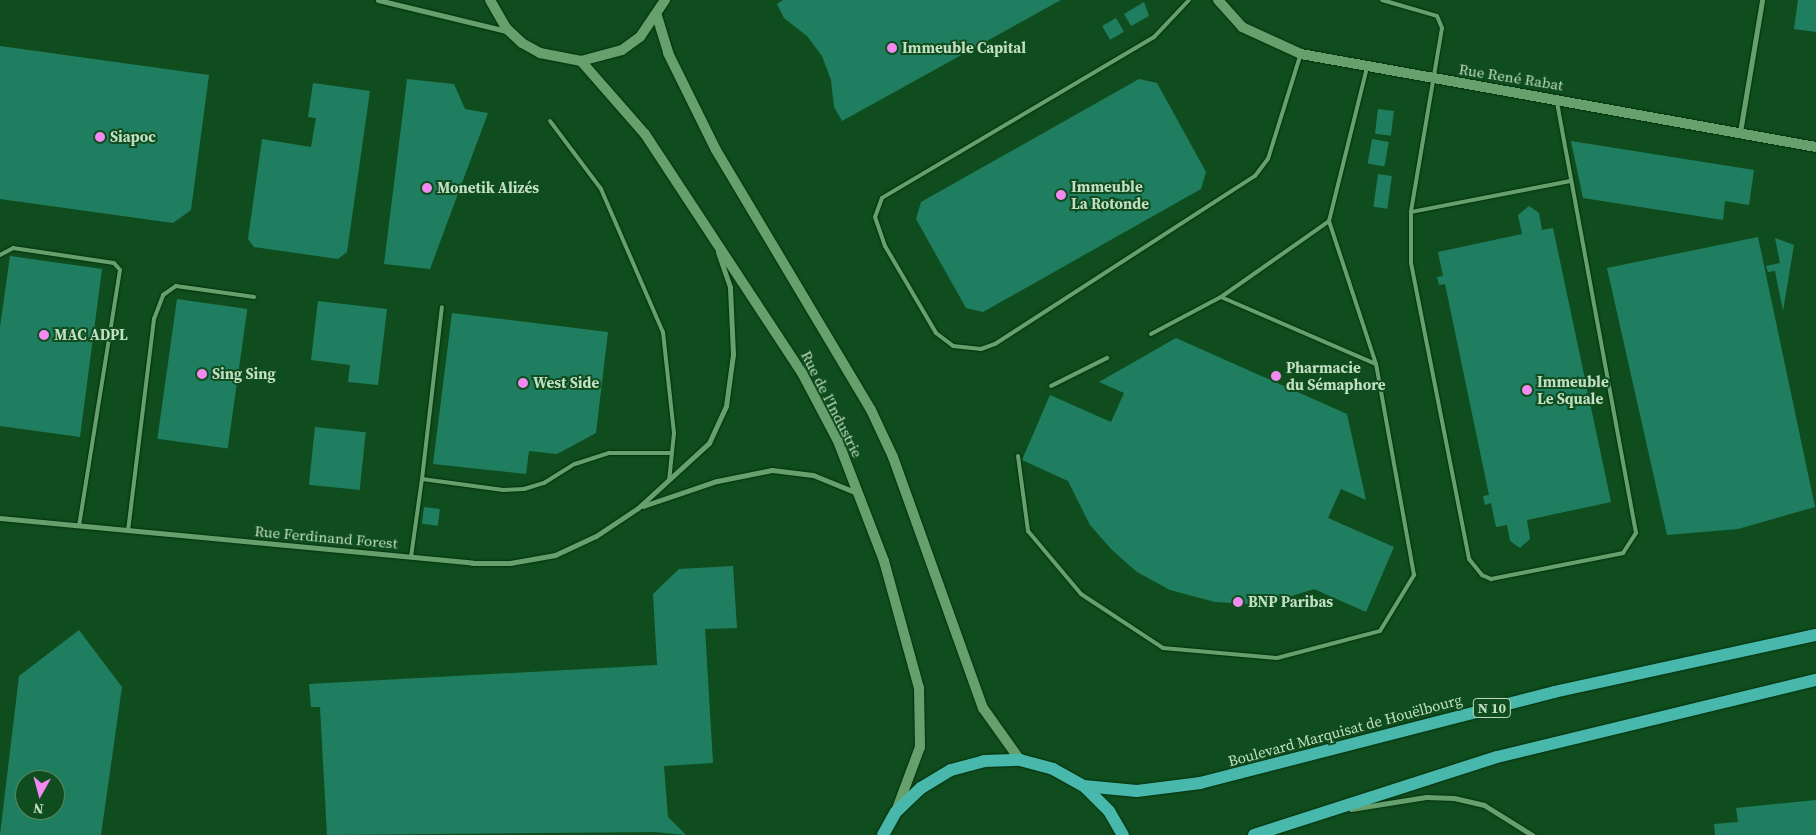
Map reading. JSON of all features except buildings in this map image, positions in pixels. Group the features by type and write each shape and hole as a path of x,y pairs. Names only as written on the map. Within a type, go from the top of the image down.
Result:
{"main road":[{"path":"490,0 510,32 540,53 581,61 622,50 640,37 657,16 665,0"},
{"name":"Rue René Rabat","path":"1218,0 1242,27 1301,54 1367,68 1816,146"},
{"name":"Rue de l'Industrie","path":"657,16 668,53 716,150 872,410 893,457 983,708 1020,760"},
{"name":"Rue de l'Industrie","path":"581,61 645,134 802,373 860,494 884,561 919,688 920,747 896,812"},
{"name":"Boulevard Marquisat de Houëlbourg","path":"1084,786 1136,791 1227,777 1554,692 1816,635"},
{"path":"1254,835 1497,757 1816,680"},
{"path":"883,835 896,812 921,788 951,770 984,761 1020,760 1053,769 1084,786 1109,811 1123,835"}],"street":[{"path":"378,0 510,32"},
{"path":"1740,132 1762,0"},
{"name":"Rue Ferdinand Forest","path":"0,518 411,558 482,563 555,555 596,536 638,508 669,482 709,443 732,381 734,320 730,287 714,237"},
{"name":"Rue Ferdinand Forest","path":"638,508 717,480 772,470 813,475 860,494"},
{"path":"1306,817 1426,797 1454,798 1484,805 1532,835"}],"lane":[{"path":"1189,0 1154,37 882,198 875,217 884,246 936,333 953,346 981,349 995,344 1255,176 1268,159 1301,54"},
{"path":"1382,0 1437,16 1442,28 1436,80 1411,212 1411,263 1469,559 1482,575 1502,579 1623,553 1636,533 1556,100"},
{"path":"1018,456 1028,531 1081,594 1163,648 1277,658 1380,631 1414,575 1376,364 1329,221 1367,68"},
{"path":"550,121 601,189 663,332 674,433 669,482"},
{"path":"1411,212 1571,182"},
{"path":"1151,334 1221,297 1329,221"},
{"path":"0,255 13,248 114,263 120,270 79,526"},
{"path":"128,531 154,319 163,295 176,286 254,297"},
{"path":"1221,297 1376,364"},
{"path":"411,558 442,307"},
{"path":"1051,386 1107,358"},
{"path":"422,479 503,490 524,489 544,483 575,464 609,453 672,453"}],"place":[{"name":"Immeuble Capital","path":"892,48"},
{"name":"Siapoc","path":"100,137"},
{"name":"Monetik Alizés","path":"427,188"},
{"name":"Immeuble La Rotonde","path":"1061,195"},
{"name":"MAC ADPL","path":"44,335"},
{"name":"Sing Sing","path":"202,374"},
{"name":"Pharmacie du Sémaphore","path":"1276,376"},
{"name":"West Side","path":"523,383"},
{"name":"Immeuble Le Squale","path":"1527,390"},
{"name":"BNP Paribas","path":"1238,602"}]}
